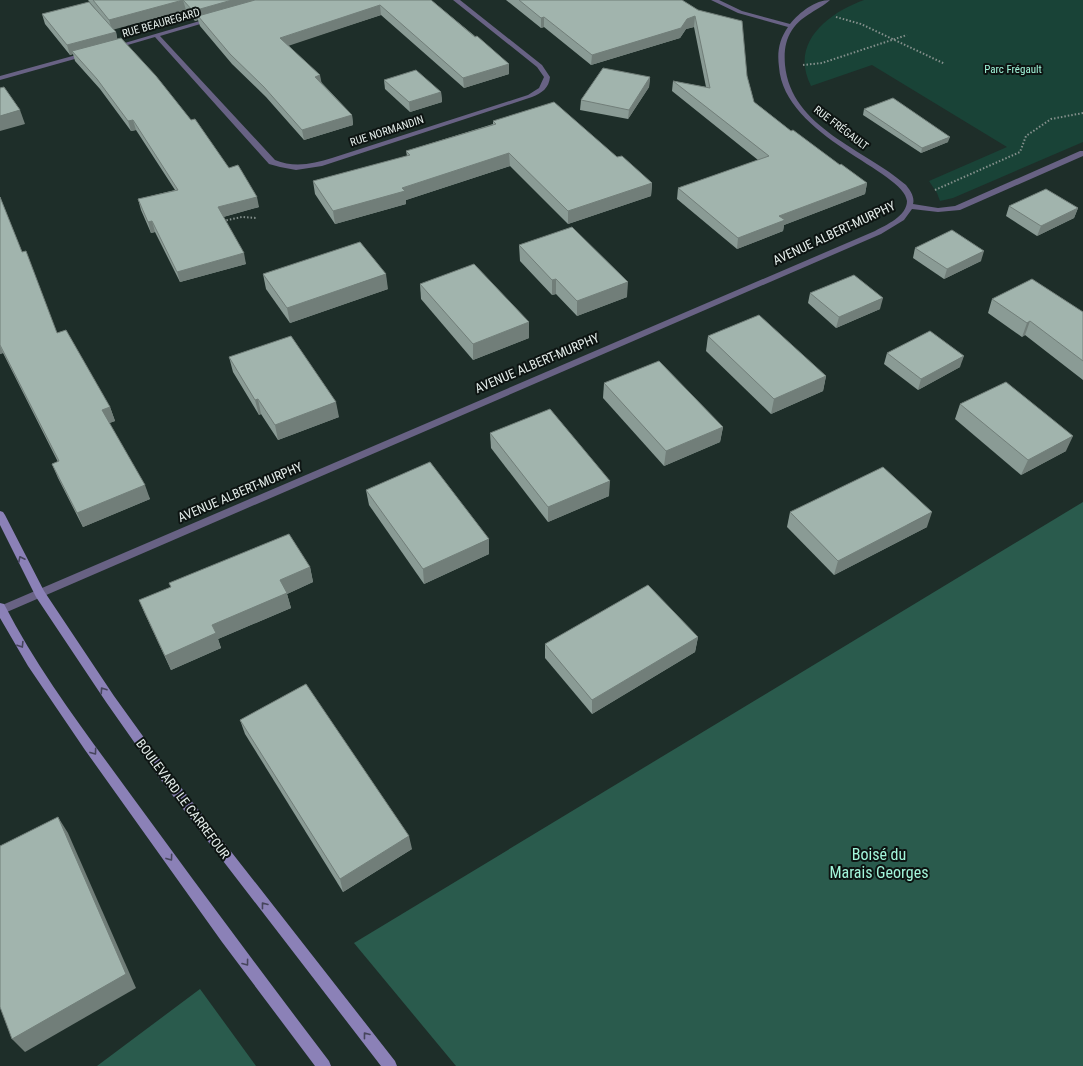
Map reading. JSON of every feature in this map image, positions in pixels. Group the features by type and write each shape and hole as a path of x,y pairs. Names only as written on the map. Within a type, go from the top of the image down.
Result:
{"street":[{"name":"RUE NORMANDIN","path":"156,35 272,162 286,167 308,167 335,160 530,96 544,87 547,76 540,66 456,0"},
{"path":"714,0 740,12 791,26"},
{"name":"RUE FRÉGAULT","path":"827,0 805,13 791,26 785,36 782,45 780,64 783,80 796,105 810,121 904,187 909,194 911,206"},
{"name":"RUE BEAUREGARD","path":"107,49 219,18"},
{"path":"0,78 93,53"},
{"name":"AVENUE ALBERT-MURPHY","path":"1,610 872,234 902,219 911,206 938,210 964,206 1083,153"},
{"name":"BOULEVARD LE CARREFOUR","path":"0,516 40,594 110,699 164,776 390,1066"},
{"path":"1,610 32,663 89,746 227,938 324,1066"}],"path":[{"path":"830,16 861,24 945,64"},
{"path":"803,65 822,63 907,35"},
{"path":"935,190 1020,152 1026,136 1051,120 1083,113"},
{"path":"220,223 224,219 257,218"}],"green space":[{"name":"Parc Frégault","path":"864,0 1083,0 1083,142 953,198 940,201 937,193 929,181 1007,147 872,65 811,86 805,70 805,56 809,43 816,32 837,13"},
{"name":"Boisé du Marais Georges","path":"1083,502 1083,1066 456,1066 354,943"},
{"path":"200,989 256,1066 97,1066"}],"building":[{"path":"93,0 183,0 109,20"},
{"path":"183,0 232,0 193,11"},
{"path":"255,0 431,0 475,37 477,36 509,64 463,78 380,5 280,38 320,75 315,77 352,115 302,130 264,87 230,54 198,16"},
{"path":"519,0 682,0 698,10 742,21 747,76 754,102 791,131 793,130 867,183 779,216 785,220 738,238 678,188 769,156 673,81 710,88 695,16 687,19 681,28 592,55 544,17 541,18"},
{"path":"89,2 116,32 67,45 42,14"},
{"path":"121,38 156,76 191,120 195,119 229,168 238,165 257,197 218,207 244,253 177,272 152,221 148,222 138,199 178,190 133,120 128,121 97,79 72,51"},
{"path":"603,68 650,77 629,110 581,100"},
{"path":"416,70 441,92 409,102 384,80"},
{"path":"4,87 20,110 0,116 0,88"},
{"path":"893,98 950,137 922,148 864,109"},
{"path":"554,102 617,157 622,156 652,183 568,211 509,153 402,188 405,191 333,211 313,181 410,155 406,151 496,124 493,121"},
{"path":"1046,189 1078,208 1041,226 1009,206"},
{"path":"0,197 22,252 26,251 57,333 66,330 110,407 102,410 145,485 77,513 52,464 59,461 0,345"},
{"path":"572,227 628,282 577,301 556,279 552,280 519,245"},
{"path":"952,230 984,251 947,269 915,248"},
{"path":"360,242 386,274 287,308 263,274"},
{"path":"474,264 529,322 473,344 420,284"},
{"path":"854,275 883,298 839,317 810,293"},
{"path":"1032,279 1083,312 1083,361 1030,321 1027,323 992,299"},
{"path":"759,315 826,376 774,399 708,336"},
{"path":"930,331 964,356 921,379 887,353"},
{"path":"291,336 336,402 275,425 258,399 255,400 229,357"},
{"path":"659,361 723,427 666,451 604,383"},
{"path":"1006,382 1073,436 1028,460 960,404"},
{"path":"550,409 610,481 548,507 490,433"},
{"path":"430,462 489,539 423,569 366,490"},
{"path":"883,467 932,512 838,561 790,512"},
{"path":"289,534 310,567 280,580 287,593 212,625 216,633 165,656 139,600 171,587 169,583"},
{"path":"648,585 698,637 592,700 545,644"},
{"path":"306,684 409,836 340,879 240,720"},
{"path":"58,817 126,974 12,1039 0,1007 0,846"}]}
